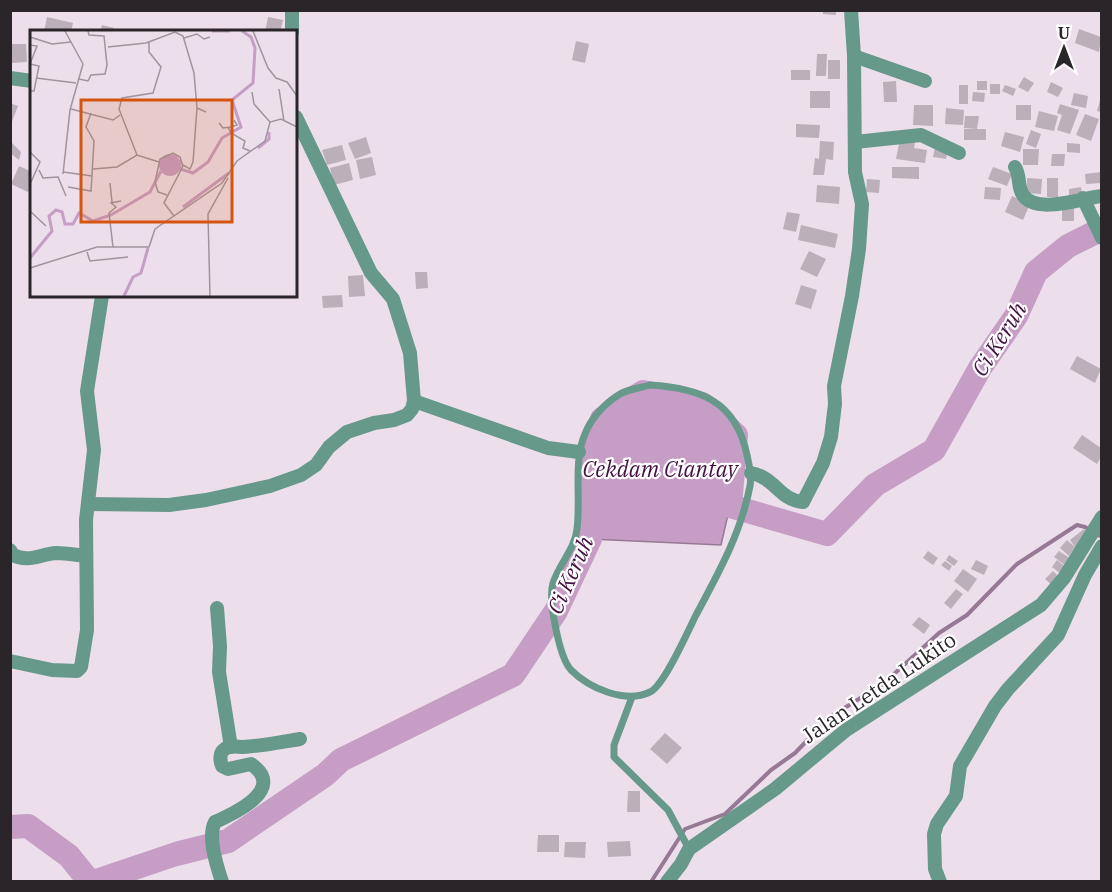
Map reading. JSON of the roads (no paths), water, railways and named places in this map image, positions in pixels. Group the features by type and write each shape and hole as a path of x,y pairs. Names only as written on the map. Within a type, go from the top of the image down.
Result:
{"street":[{"path":"292,10 292,30"},
{"path":"751,479 770,480 794,502 803,502 810,492 827,452 834,420 834,386 852,296 859,249 862,204 855,172 854,56 851,10"},
{"path":"854,56 925,81"},
{"path":"10,78 30,81"},
{"path":"88,504 169,505 207,500 270,486 301,475 316,465 329,447 347,432 407,415 414,401 410,353 393,299 371,273 297,119"},
{"path":"855,142 921,135 959,153"},
{"path":"1015,167 1020,175 1024,197 1031,201 1046,206 1101,196"},
{"path":"1083,198 1101,238"},
{"path":"10,661 52,670 73,672 80,669 87,630 88,504 94,450 87,390 102,297"},
{"path":"414,401 548,448 579,452"},
{"name":"Jalan Letda Lukito","path":"667,882 681,864 688,847 775,789 846,730 1041,605 1064,578 1097,528"},
{"path":"940,882 935,869 934,834 937,824 956,796 960,766 995,706 1058,635 1101,546"},
{"path":"10,550 13,555 31,559 55,553 86,556"},
{"path":"217,608 220,646 219,672 231,747"},
{"path":"222,882 215,857 212,828 215,822 260,795 264,786 262,777 251,764 228,769 222,766 220,762 222,752 225,748 231,747 300,739"}],"lane":[{"path":"650,385 680,387 708,398 731,415 744,438 751,479 733,544 670,666 652,692 632,697 608,693 570,669 564,659 550,598 553,582 577,533 580,504 579,452 585,434 598,412 621,393 650,385"},
{"path":"632,697 614,745 614,757 668,810 688,847"}],"water":[{"name":"Cekdam Ciantay","path":"643,392 702,404 734,435 730,506 721,545 590,539 584,522 589,459 602,419"}],"waterway":[{"name":"Ci Keruh","path":"93,882 176,854 228,841 325,775 341,760 513,675 556,611 590,539 589,459 602,419 643,392 702,404 736,435 730,506 827,534 875,485 934,450 980,368 1016,316 1036,272 1068,246 1102,229"},
{"path":"651,882 685,829 725,814 771,770 795,753 830,717 883,684 939,633 967,615 1017,564 1077,525 1100,536 1102,533"},
{"name":"Ci Keruh","path":"10,827 28,826 69,856 90,882"}]}
